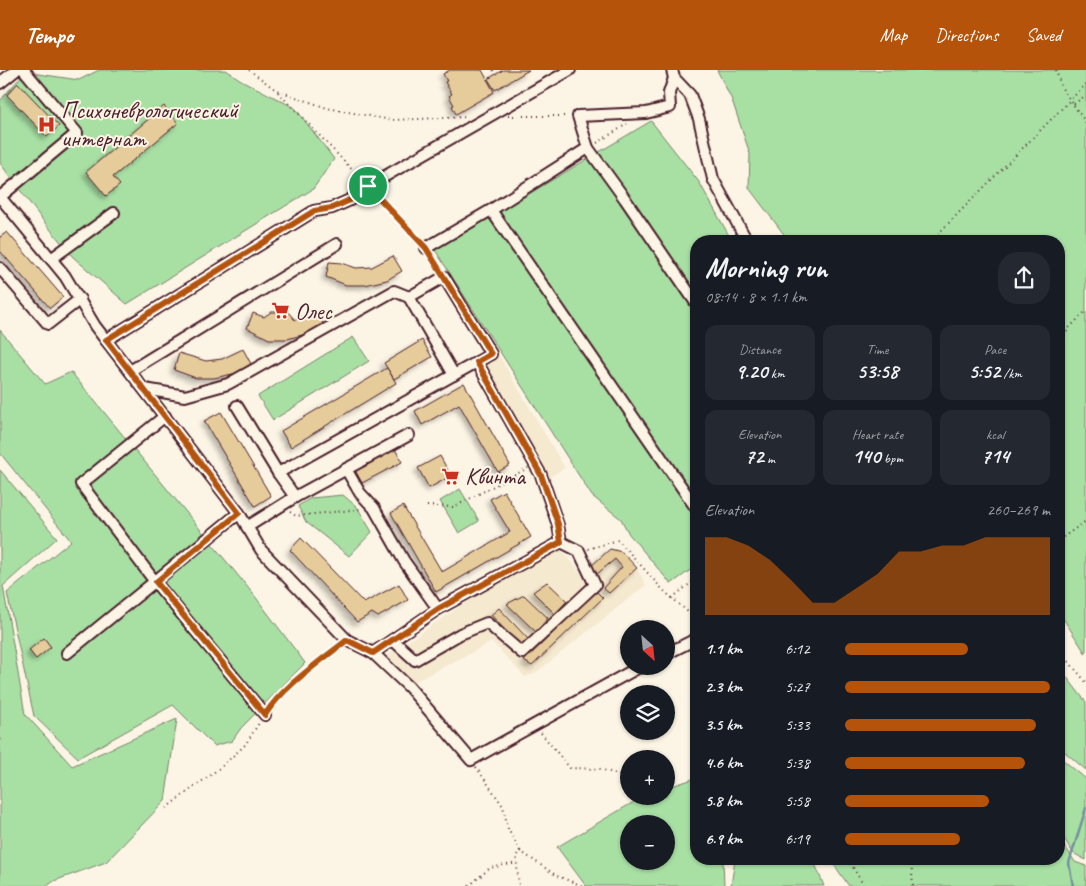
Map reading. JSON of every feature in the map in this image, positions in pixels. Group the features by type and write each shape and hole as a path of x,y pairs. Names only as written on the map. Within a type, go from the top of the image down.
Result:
{"street":[{"path":"0,83 16,70"},
{"path":"24,70 77,133 0,197 65,276 95,326 239,513 262,550 347,640 373,653 409,687 471,760 624,675"},
{"path":"106,340 314,211 332,208 350,200 368,186 570,70"},
{"path":"673,74 669,94 670,107 646,113 578,116 588,148 690,294"},
{"path":"673,74 690,95 699,119 713,179 744,235"},
{"path":"426,248 491,210 588,148"},
{"path":"491,210 690,499"},
{"path":"51,259 114,213"},
{"path":"130,371 337,244"},
{"path":"0,268 48,324 80,299"},
{"path":"278,473 491,354 444,277 409,297"},
{"path":"144,389 185,396 228,384 394,291 409,297 454,375"},
{"path":"477,362 536,464 558,524 561,542"},
{"path":"237,406 295,497"},
{"path":"165,416 81,484 156,582 265,715"},
{"path":"247,527 295,497 409,435"},
{"path":"346,469 360,493 374,508 404,561 438,609"},
{"path":"67,653 239,513"},
{"path":"393,640 415,660 460,634 487,623 522,653 595,585 578,551 561,542"},
{"path":"373,653 438,609 561,542"},
{"path":"675,650 690,642"}],"path":[{"path":"249,70 276,90 368,186 426,248 444,277"},
{"path":"1056,70 1061,87 1086,123"},
{"path":"937,235 1086,84"},
{"path":"276,90 327,108 391,120 473,116"},
{"path":"1073,104 1086,95"},
{"path":"489,116 578,116"},
{"path":"588,148 630,123"},
{"path":"1065,335 1069,328 1086,312"},
{"path":"427,506 454,506 536,464"},
{"path":"281,506 296,516 374,508"},
{"path":"1065,536 1086,521"},
{"path":"578,551 618,540 663,590 690,614"},
{"path":"672,598 690,584"},
{"path":"166,808 221,767 245,745 269,708 291,686 347,640"},
{"path":"1065,657 1086,682"},
{"path":"534,724 570,768 600,769 620,775"},
{"path":"471,760 503,806 508,829 520,851 557,876 583,886"},
{"path":"519,886 516,856 520,851"},
{"path":"469,886 490,868 517,864"},
{"path":"852,865 864,886"},
{"path":"911,865 913,886"}],"shaded area":[{"path":"498,354 565,468 550,477 483,363"},
{"path":"555,543 582,574 610,549 622,552 637,568 646,585 534,674 525,677 492,642 410,684 386,656"}],"green space":[{"path":"99,70 226,70 241,80 295,108 334,159 313,189 127,304 73,257 0,163 0,101 25,72 79,80"},
{"path":"717,70 1086,70 1086,654 1065,621 1065,235 784,235 749,188 750,154 732,100"},
{"path":"651,121 699,182 729,235 690,235 690,570 671,584 629,534 621,519 592,496 435,250"},
{"path":"0,330 45,384 71,372 254,595 305,663 241,728 232,741 214,746 173,705 78,758 34,716 7,593 71,541 0,453"},
{"path":"353,337 369,361 273,420 258,396"},
{"path":"0,470 57,538 3,586 25,714 72,766 177,719 165,801 106,862 54,881 47,886 0,886"},
{"path":"460,489 479,521 459,533 440,501"},
{"path":"343,495 357,507 372,532 349,556 306,522 298,506 311,498"},
{"path":"1065,675 1086,702 1086,770 1065,752"},
{"path":"1065,762 1086,779 1086,860 1073,853 1065,840"},
{"path":"690,780 690,865 723,865 724,886 586,886 557,847 629,805 675,805 675,785"},
{"path":"1065,846 1075,862 1086,866 1086,886 849,886 834,865 1065,865"},
{"path":"734,865 815,865 824,886 731,886"}],"building":[{"path":"450,70 482,70 494,92 456,114 449,96 452,94 443,74"},
{"path":"503,70 529,70 495,90 488,79"},
{"path":"18,83 59,126 47,137 7,95"},
{"path":"164,106 178,123 113,177 120,185 106,196 86,172"},
{"path":"7,232 63,297 50,308 0,251 0,237"},
{"path":"393,256 402,271 387,280 365,285 346,285 326,277 329,262 342,263 356,268 372,267"},
{"path":"316,310 324,325 310,333 287,339 269,339 247,328 253,313 264,317 271,312 288,312 295,320"},
{"path":"422,340 432,357 394,379 384,363"},
{"path":"243,349 251,364 237,373 214,378 196,378 174,370 179,353 206,361 222,359"},
{"path":"387,368 396,383 291,447 281,431"},
{"path":"464,383 510,465 498,472 459,404 422,425 415,411"},
{"path":"221,412 271,496 255,506 204,421"},
{"path":"395,449 402,462 362,483 355,470"},
{"path":"440,456 451,476 429,488 418,468"},
{"path":"504,491 531,537 436,592 391,513 403,506 442,572 510,532 490,499"},
{"path":"301,538 364,603 399,584 408,600 378,617 372,613 357,622 290,550"},
{"path":"610,549 622,552 637,568 609,593 603,588 622,567 615,559 597,574 590,567"},
{"path":"547,582 567,601 555,614 533,592"},
{"path":"596,591 603,598 532,666 524,661"},
{"path":"524,595 548,618 536,632 507,604"},
{"path":"499,608 529,640 521,647 491,615"},
{"path":"44,638 51,647 36,659 29,650"}],"waterway":[{"path":"1073,886 1069,863 1086,808"}],"place":[{"name":"Психоневрологический интернат","path":"47,124"},
{"name":"Олес","path":"281,311"},
{"name":"Квинта","path":"451,476"}],"route":[{"path":"368,186 426,248 491,354 477,362 541,475 558,524 561,542 438,609 373,653 347,640 291,686 269,708 265,715 156,582 239,513 106,340 314,211 332,208 350,200 368,186"}]}
